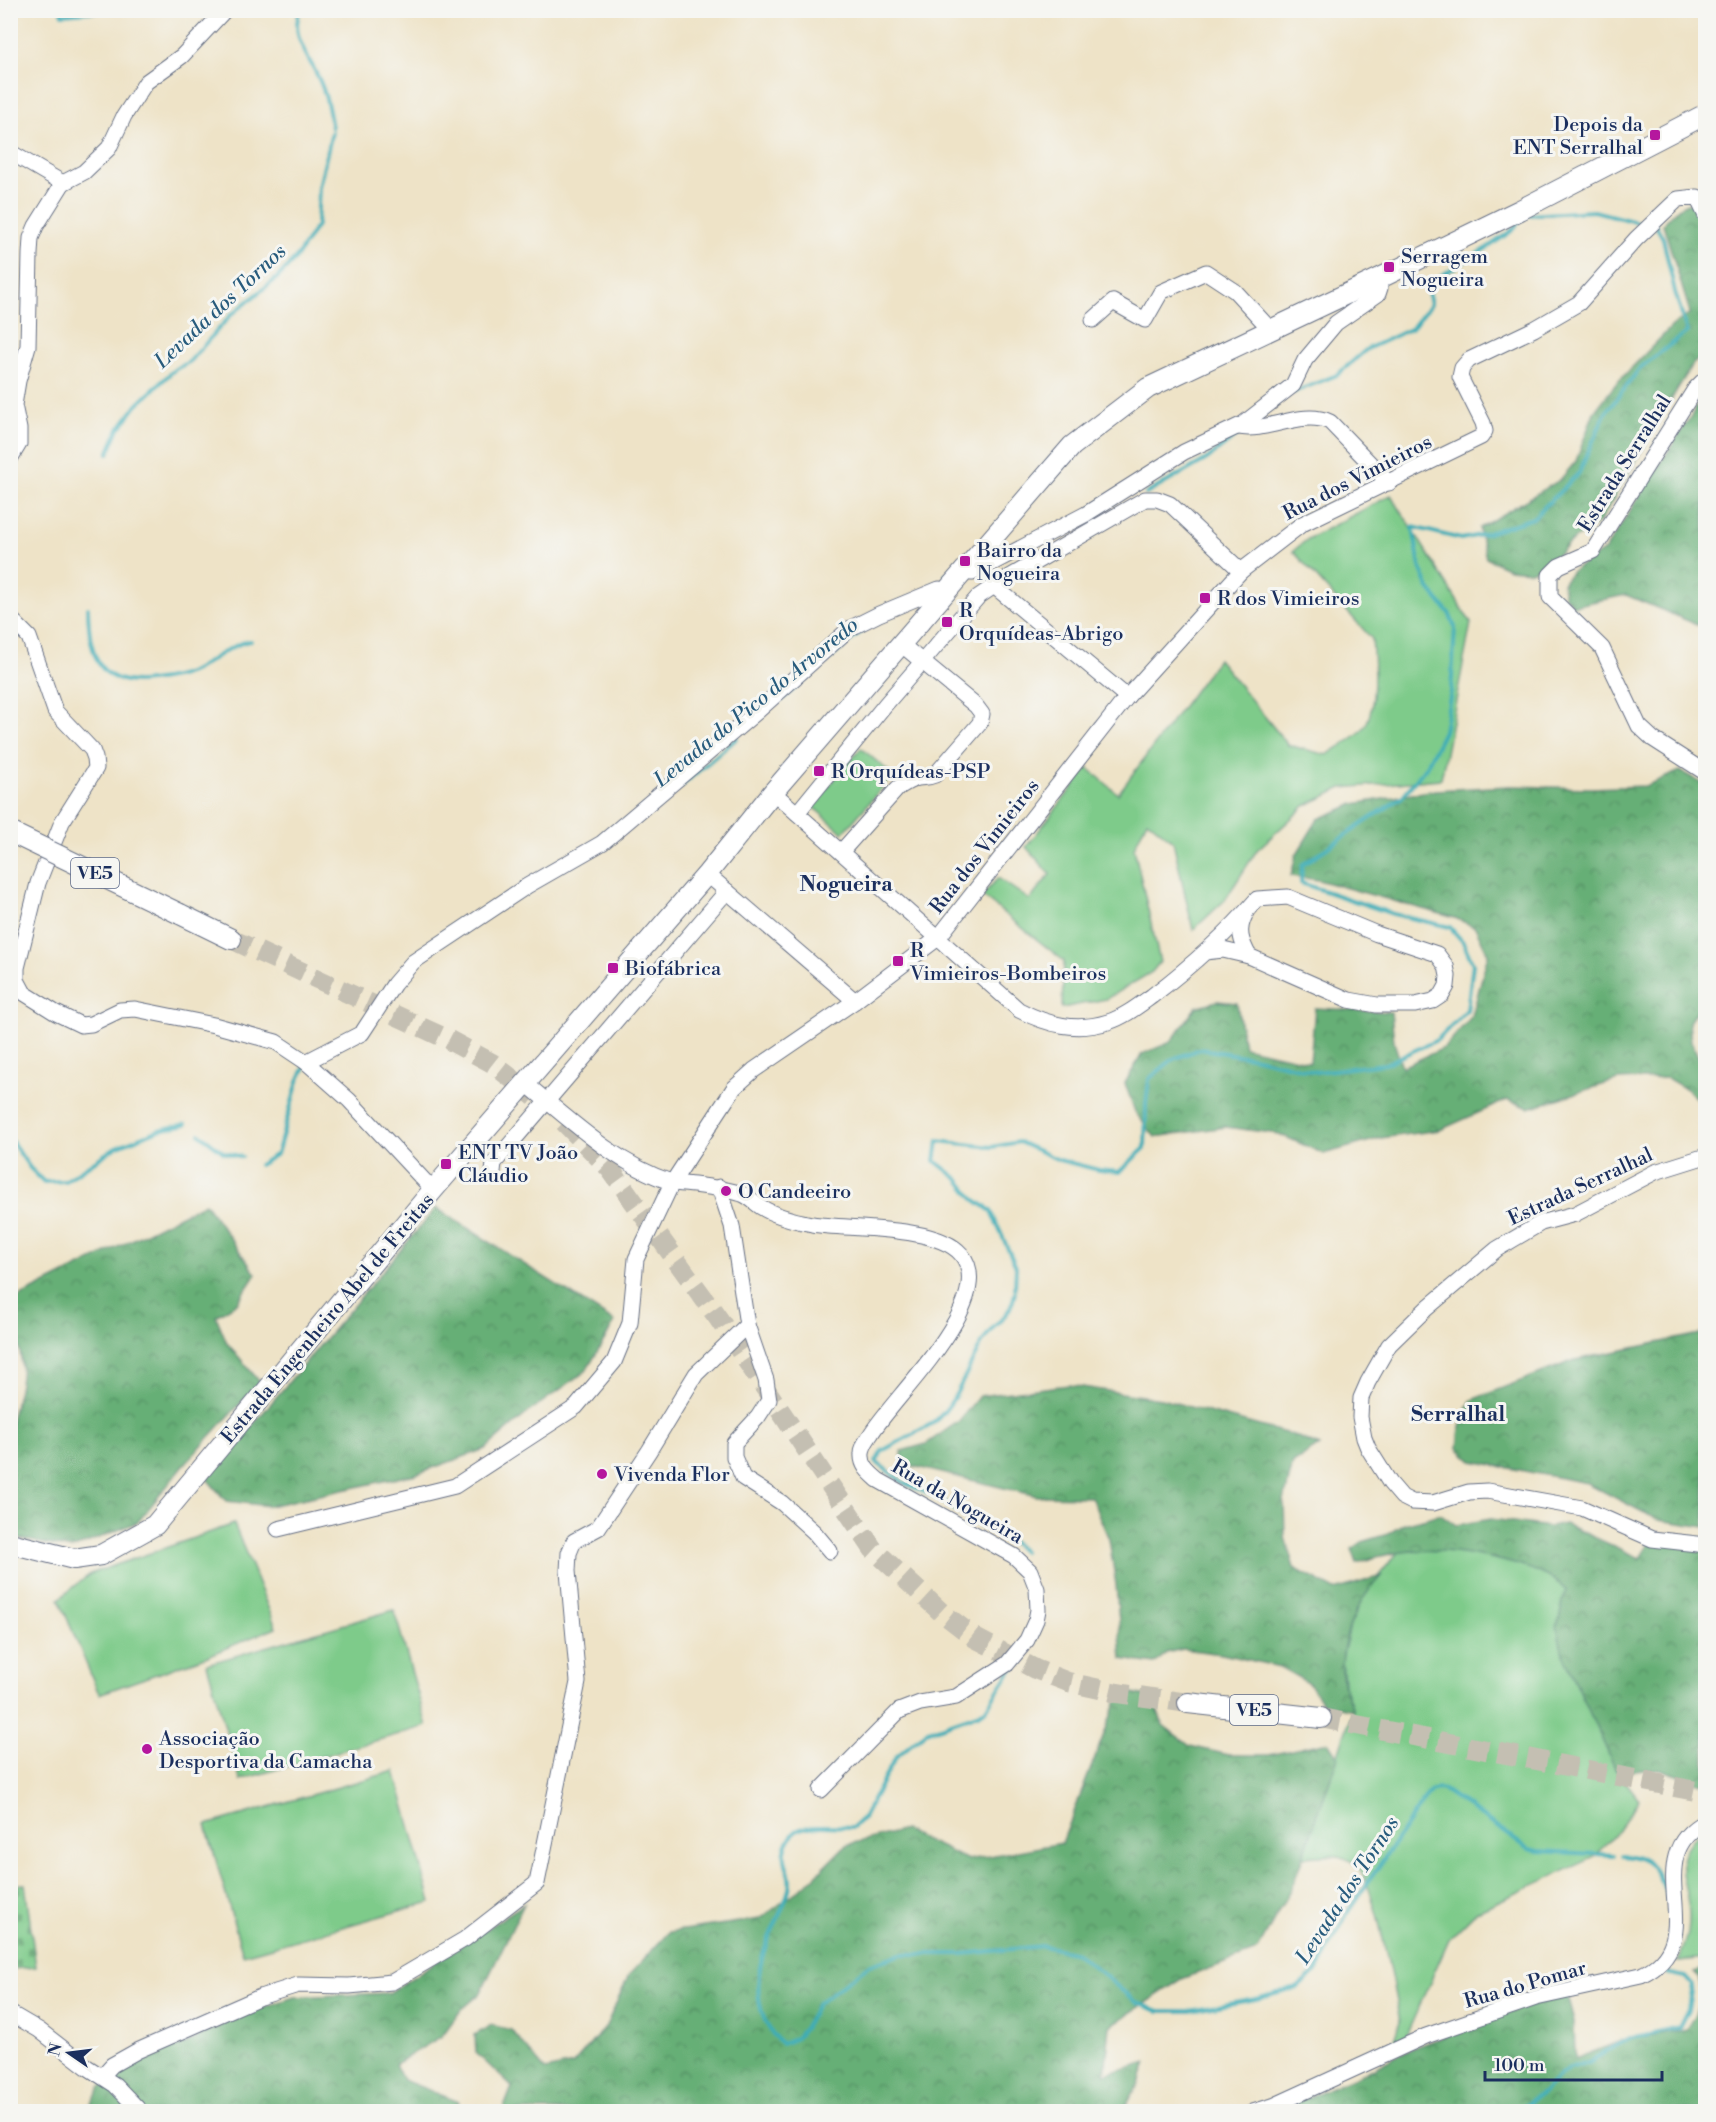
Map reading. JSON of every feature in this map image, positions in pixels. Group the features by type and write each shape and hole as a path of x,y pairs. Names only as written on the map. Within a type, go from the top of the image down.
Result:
{"main road":[{"name":"Estrada Engenheiro Abel de Freitas","path":"10,1543 74,1559 101,1556 155,1525 433,1190 707,874 774,792 1072,446 1148,387 1520,210 1706,114"},
{"name":"VE5","path":"10,832 231,939"},
{"name":"VE5","path":"1188,1703 1320,1718"}],"street":[{"path":"10,459 19,444 19,429 14,405 28,346 31,238 36,226 63,183 84,172 109,148 124,116 146,82 182,56 225,10"},
{"path":"10,152 63,183"},
{"name":"Rua dos Vimieiros","path":"278,1530 455,1486 576,1407 614,1362 630,1323 636,1259 672,1182 734,1088 754,1070 855,1001 938,938 1127,697 1240,571 1302,524 1481,437 1485,431 1483,423 1461,377 1462,368 1469,360 1534,329 1579,303 1636,239 1678,199 1697,197 1706,216"},
{"path":"1093,320 1113,302 1145,320 1161,292 1206,272 1235,291 1270,329"},
{"path":"1244,428 1293,385 1305,360 1336,323 1378,294 1380,288 1376,280"},
{"name":"Estrada Serralhal","path":"1706,378 1695,389 1593,550 1559,566 1550,575 1549,586 1550,597 1602,648 1639,726 1653,739 1706,773"},
{"path":"964,572 977,571 1086,514 1175,457 1244,428 1277,422 1323,419 1330,422 1389,483"},
{"path":"797,813 922,661 978,597 1145,499 1157,499 1170,504 1240,571"},
{"path":"994,586 1127,697"},
{"path":"306,1062 362,1033 394,984 413,962 527,886 602,843 759,710 849,629 939,589 945,593"},
{"path":"10,618 29,637 55,711 92,750 96,768 62,822 38,883 17,968 17,980 24,993 81,1025 91,1024 120,1010 135,1009 168,1014 276,1042 306,1062 349,1100 433,1190"},
{"path":"841,852 898,789 907,782 935,775 980,723 982,714 976,706 902,645"},
{"path":"774,792 1019,1010 1041,1022 1067,1027 1093,1026 1110,1022 1134,1009 1182,973 1257,899 1288,897 1377,934 1437,954 1446,966 1447,986 1442,995 1432,1001 1415,1005 1377,1005 1349,1000 1249,956 1223,950 1205,952"},
{"path":"707,874 855,1001"},
{"path":"493,1172 494,1163 727,891"},
{"path":"1246,912 1240,926 1240,934 1249,956"},
{"name":"Rua da Nogueira","path":"525,1083 607,1148 637,1166 672,1182 719,1187 745,1195 762,1208 775,1214 811,1224 922,1234 961,1254 970,1273 971,1284 958,1317 934,1354 879,1421 864,1445 862,1460 868,1471 878,1480 1014,1556 1030,1571 1037,1589 1038,1610 1032,1631 1007,1664 956,1697 920,1703 899,1711 820,1790"},
{"name":"Estrada Serralhal","path":"1706,1156 1655,1172 1575,1214 1541,1223 1497,1249 1427,1308 1389,1346 1361,1398 1361,1427 1368,1448 1390,1483 1402,1497 1417,1503 1433,1503 1469,1492 1487,1491 1582,1508 1652,1539 1706,1545"},
{"path":"719,1187 732,1227 747,1325 766,1380 769,1400 758,1417 734,1443 734,1457 743,1478 782,1503 814,1532 830,1551"},
{"path":"102,2076 112,2065 137,2051 260,1997 298,1984 349,1986 392,1983 465,1939 537,1883 578,1682 568,1571 569,1553 574,1541 598,1528 696,1374 747,1325"},
{"name":"Rua do Pomar","path":"1253,2112 1274,2106 1426,2036 1536,1998 1652,1971 1676,1946 1683,1928 1676,1864 1678,1851 1688,1834 1706,1821"},
{"path":"10,2013 39,2030 87,2067 115,2085 141,2112"}],"green space":[{"path":"1688,203 1696,206 1705,231 1705,354 1693,364 1678,388 1600,522 1572,541 1547,564 1531,571 1509,569 1486,558 1479,528 1560,480 1576,461 1594,412 1615,385 1672,326 1690,313 1663,224 1678,208"},
{"path":"1705,394 1705,628 1626,595 1573,606 1564,595 1563,582 1572,571 1605,550"},
{"path":"1391,495 1471,623 1441,779 1342,788 1305,806 1257,850 1225,900 1193,930 1173,841 1147,820 1134,848 1160,962 1152,972 1106,999 1062,1008 1064,961 982,896 998,878 1030,900 1050,874 1026,847 1088,768 1118,794 1218,659 1288,745 1327,755 1361,731 1370,713 1374,687 1372,639 1293,551 1308,539"},
{"path":"861,748 893,775 843,833 812,806"},
{"path":"1680,771 1705,785 1705,998 1689,1022 1691,1041 1705,1071 1705,1106 1686,1089 1667,1078 1618,1080 1529,1108 1507,1100 1440,1130 1381,1138 1324,1154 1279,1134 1226,1127 1155,1137 1135,1112 1125,1083 1142,1054 1171,1042 1196,1007 1217,1001 1237,1003 1244,1047 1310,1062 1315,1008 1391,1012 1394,1042 1402,1067 1444,1048 1472,1016 1488,954 1475,927 1455,918 1318,880 1291,876 1296,855 1318,819 1354,804 1435,790 1509,786 1590,788 1645,786"},
{"path":"205,1203 256,1274 237,1303 216,1316 227,1343 260,1382 183,1466 138,1522 72,1549 11,1537 11,1419 22,1365 11,1301"},
{"path":"436,1208 615,1322 586,1371 530,1411 485,1449 416,1474 269,1506 226,1501 207,1479"},
{"path":"1705,1333 1705,1527 1658,1520 1587,1483 1472,1461 1458,1448 1460,1427 1471,1400 1575,1360"},
{"path":"1069,1385 1161,1399 1293,1435 1319,1446 1293,1463 1284,1501 1285,1537 1294,1568 1335,1590 1381,1576 1363,1599 1346,1639 1342,1668 1343,1683 1353,1710 1322,1703 1310,1684 1280,1667 1222,1654 1183,1649 1166,1653 1155,1664 1122,1659 1116,1585 1109,1539 1091,1497 1037,1496 904,1464 901,1451 926,1444 959,1421 979,1396"},
{"path":"1441,1514 1456,1525 1491,1519 1550,1527 1565,1524 1640,1558 1652,1539 1705,1545 1705,1783 1660,1769 1633,1771 1615,1768 1563,1654 1557,1628 1566,1589 1552,1579 1528,1568 1503,1561 1447,1551 1394,1553 1357,1563 1352,1549 1361,1542 1388,1534 1404,1524"},
{"path":"234,1524 276,1627 208,1656 99,1694 59,1599 90,1574"},
{"path":"1451,1550 1497,1558 1527,1567 1541,1572 1566,1589 1563,1602 1615,1768 1639,1799 1621,1827 1593,1858 1477,1911 1449,1939 1406,2036 1393,2041 1400,2022 1377,1914 1363,1875 1356,1865 1344,1858 1331,1855 1303,1857 1353,1710 1344,1685 1342,1659 1350,1625 1367,1590 1399,1551"},
{"path":"394,1610 427,1726 240,1780 207,1664"},
{"path":"1121,1690 1153,1698 1163,1725 1190,1746 1229,1755 1269,1755 1328,1742 1338,1757 1294,1882 1257,1951 1182,1979 1110,2026 1105,2074 1147,2062 1141,2080 1123,2111 503,2110 512,2087 476,2053 475,2035 491,2025 511,2030 545,2070 573,2064 606,2026 629,1975 669,1932 760,1919 809,1882 846,1845 904,1830 968,1860 1062,1843"},
{"path":"395,1771 431,1902 243,1955 206,1825"},
{"path":"1705,1828 1705,1958 1678,1961 1686,1942 1689,1921 1682,1862 1685,1851 1692,1840"},
{"path":"25,1884 36,1967 11,1969 11,1885"},
{"path":"524,1904 480,1994 461,2010 442,2036 395,2064 403,2080 459,2102 455,2111 87,2112 101,2086 121,2078 120,2068 131,2059 181,2046 241,2015 294,1997 389,1993"},
{"path":"1705,1969 1705,2111 1273,2112 1365,2073 1408,2050 1535,2003 1567,1996 1574,2022 1575,2059 1621,2041 1686,2029 1694,2017 1700,1998 1700,1978 1694,1972"}],"waterway":[{"name":"Levada dos Tornos","path":"61,10 62,14 114,10"},
{"name":"Levada dos Tornos","path":"300,10 297,19 299,37 323,89 332,128"},
{"name":"Levada dos Tornos","path":"108,454 118,430 136,406 174,370 189,362 231,315 277,278 296,258 317,225 319,187 332,132"},
{"path":"1527,215 1594,211 1644,224"},
{"name":"Levada do Pico do Arvoredo","path":"1294,392 1337,375 1367,349 1412,328 1431,304 1426,285 1490,246 1514,229 1522,217"},
{"path":"1015,1288 1016,1267 991,1211 974,1199 958,1179 935,1161 938,1141 992,1147 1019,1142 1059,1160 1099,1170 1119,1172 1145,1148 1149,1079 1173,1059 1200,1049 1257,1058 1316,1072 1385,1064 1437,1040 1467,1010 1473,964 1463,942 1450,927 1393,914 1301,883 1302,865 1402,797 1426,767 1444,731 1451,691 1455,627 1449,613 1429,589 1420,567 1413,527 1461,539 1485,534 1533,518 1579,473 1605,414 1640,368 1687,332 1663,238 1655,224"},
{"name":"Levada do Pico do Arvoredo","path":"1146,494 1207,459 1240,433"},
{"name":"Levada do Pico do Arvoredo","path":"1007,569 1029,557"},
{"name":"Levada do Pico do Arvoredo","path":"946,575 954,569"},
{"name":"Levada dos Tornos","path":"88,608 91,640 100,664 107,673 118,679 132,682 179,676 195,670 238,645 251,641"},
{"name":"Levada do Pico do Arvoredo","path":"781,700 862,631"},
{"name":"Levada do Pico do Arvoredo","path":"681,786 737,738"},
{"name":"Levada do Pico do Arvoredo","path":"259,1165 277,1154 298,1081 305,1067"},
{"name":"Levada do Pico do Arvoredo","path":"10,1139 30,1168 44,1182 65,1181 116,1147 159,1130 186,1124"},
{"name":"Levada do Pico do Arvoredo","path":"200,1134 223,1152 242,1157"},
{"name":"Levada dos Tornos","path":"1015,1292 1010,1307 985,1338 950,1405 933,1423 882,1451 876,1462 904,1483 936,1497 980,1526 1008,1539 1023,1551"},
{"name":"Levada dos Tornos","path":"1013,1667 986,1709 926,1732 896,1757 863,1818 853,1827 805,1827 794,1833 788,1842 785,1856 790,1881 789,1889 766,1945 758,1985 761,2011 766,2023 782,2044 796,2038 805,2027 817,2004 869,1965 901,1954 962,1954 1043,1946 1073,1952 1137,2003 1159,2011 1190,2011 1256,1999 1297,1988 1316,1972 1349,1910 1430,1791 1437,1789 1444,1790 1529,1849 1614,1855"},
{"name":"Levada dos Tornos","path":"1623,1855 1642,1859 1654,1868 1669,1899"},
{"name":"Levada dos Tornos","path":"1515,2112 1545,2091 1570,2068 1591,2061 1632,2038 1679,2027 1688,2009 1692,1985 1685,1977 1666,1973"}],"tunnel":[{"path":"231,939 447,1039 492,1063 535,1097"},
{"path":"564,1122 610,1169 718,1318 873,1549 941,1612 975,1638 1035,1669 1068,1682 1117,1693 1188,1703"},
{"path":"1321,1718 1706,1793"}],"place":[{"name":"Depois da ENT Serralhal","path":"1655,135"},
{"name":"Serragem Nogueira","path":"1389,267"},
{"name":"Bairro da Nogueira","path":"965,561"},
{"name":"R dos Vimieiros","path":"1205,598"},
{"name":"R Orquídeas-Abrigo","path":"947,622"},
{"name":"R Orquídeas-PSP","path":"819,771"},
{"name":"R Vimieiros-Bombeiros","path":"898,961"},
{"name":"Biofábrica","path":"613,968"},
{"name":"ENT TV João Cláudio","path":"446,1164"},
{"name":"O Candeeiro","path":"726,1191"},
{"name":"Vivenda Flor","path":"602,1474"},
{"name":"Associação Desportiva da Camacha","path":"147,1749"}],"district":[{"name":"Nogueira","path":"846,884"},
{"name":"Serralhal","path":"1458,1414"}]}
